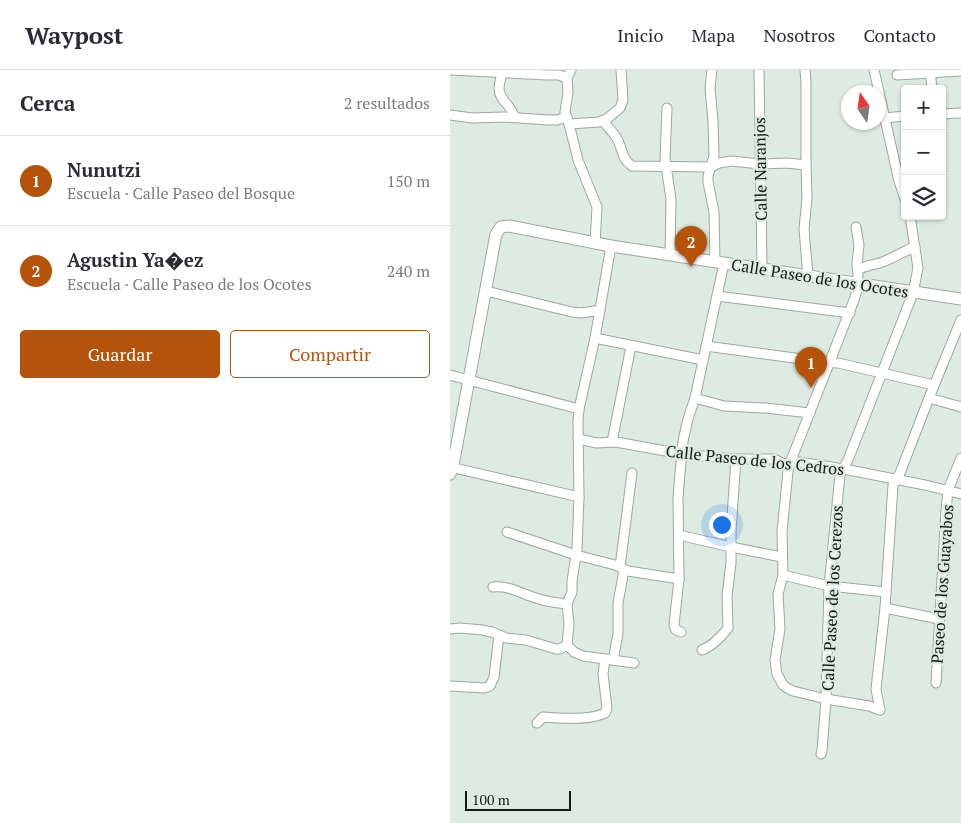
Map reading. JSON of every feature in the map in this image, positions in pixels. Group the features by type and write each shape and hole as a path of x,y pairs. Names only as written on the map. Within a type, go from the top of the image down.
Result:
{"street":[{"path":"450,70 547,75 570,72 565,110 578,160 597,207 594,244"},
{"path":"450,115 472,118 514,117 596,123 603,121 622,105 621,70"},
{"path":"681,632 674,627 679,579 679,484 683,441 695,398 717,296 720,263 714,212 708,182 714,156 710,96 712,70"},
{"name":"Calle Naranjos","path":"759,70 762,268"},
{"path":"805,70 807,198 804,229 808,276"},
{"path":"874,70 877,85"},
{"path":"897,74 961,71"},
{"path":"930,72 932,85"},
{"path":"502,73 499,90 502,99 513,112 514,117"},
{"path":"666,108 666,166 671,199 670,255"},
{"path":"946,114 961,113"},
{"path":"886,118 901,116"},
{"path":"603,121 616,137 626,162 632,166 711,167 724,161 806,165"},
{"path":"886,126 901,187"},
{"name":"Calle Paseo de los Cerezos","path":"821,754 826,699 829,586 840,477 883,373 913,293 918,268 911,220"},
{"name":"Calle Paseo de los Ocotes","path":"486,291 496,234 501,227 509,226 594,244 961,299"},
{"path":"856,227 859,245 857,284 854,300 790,463 784,511 782,575 778,594 780,629 775,660 777,674 783,685 787,688 826,699 869,706 880,710 876,689 885,608 893,488 961,320"},
{"path":"567,645 569,624 567,604 572,592 577,549 579,409 595,338 611,246"},
{"path":"858,270 865,266 884,262 915,247"},
{"path":"579,497 451,470 486,291 572,312 590,313 600,310"},
{"path":"717,296 850,312"},
{"path":"595,338 702,360"},
{"path":"612,442 631,346"},
{"path":"706,346 838,363 934,385"},
{"path":"450,375 579,409"},
{"path":"695,398 724,406 810,413"},
{"path":"929,398 961,407"},
{"name":"Calle Paseo de los Cedros","path":"578,439 612,442 682,454 774,460 784,464 799,462 896,479 961,494"},
{"name":"Paseo de los Guayabos","path":"936,683 948,490 961,458"},
{"path":"702,650 712,645 728,628 726,604 731,563 731,531 736,459"},
{"path":"537,723 541,718 586,717 606,712 603,674 618,634 618,602 632,473"},
{"path":"507,532 622,568 679,579"},
{"path":"679,535 782,557"},
{"path":"782,575 829,586 886,592"},
{"path":"493,588 500,586 514,589 542,600 567,604"},
{"path":"885,608 939,619"},
{"path":"450,628 482,630 506,638 526,640 556,649 567,645"},
{"path":"450,686 484,688 490,686 494,677 499,635"},
{"path":"567,645 578,654 634,663"}],"place":[{"name":"Agustin Ya�ez","path":"691,267"},
{"name":"Nunutzi","path":"811,388"}]}
